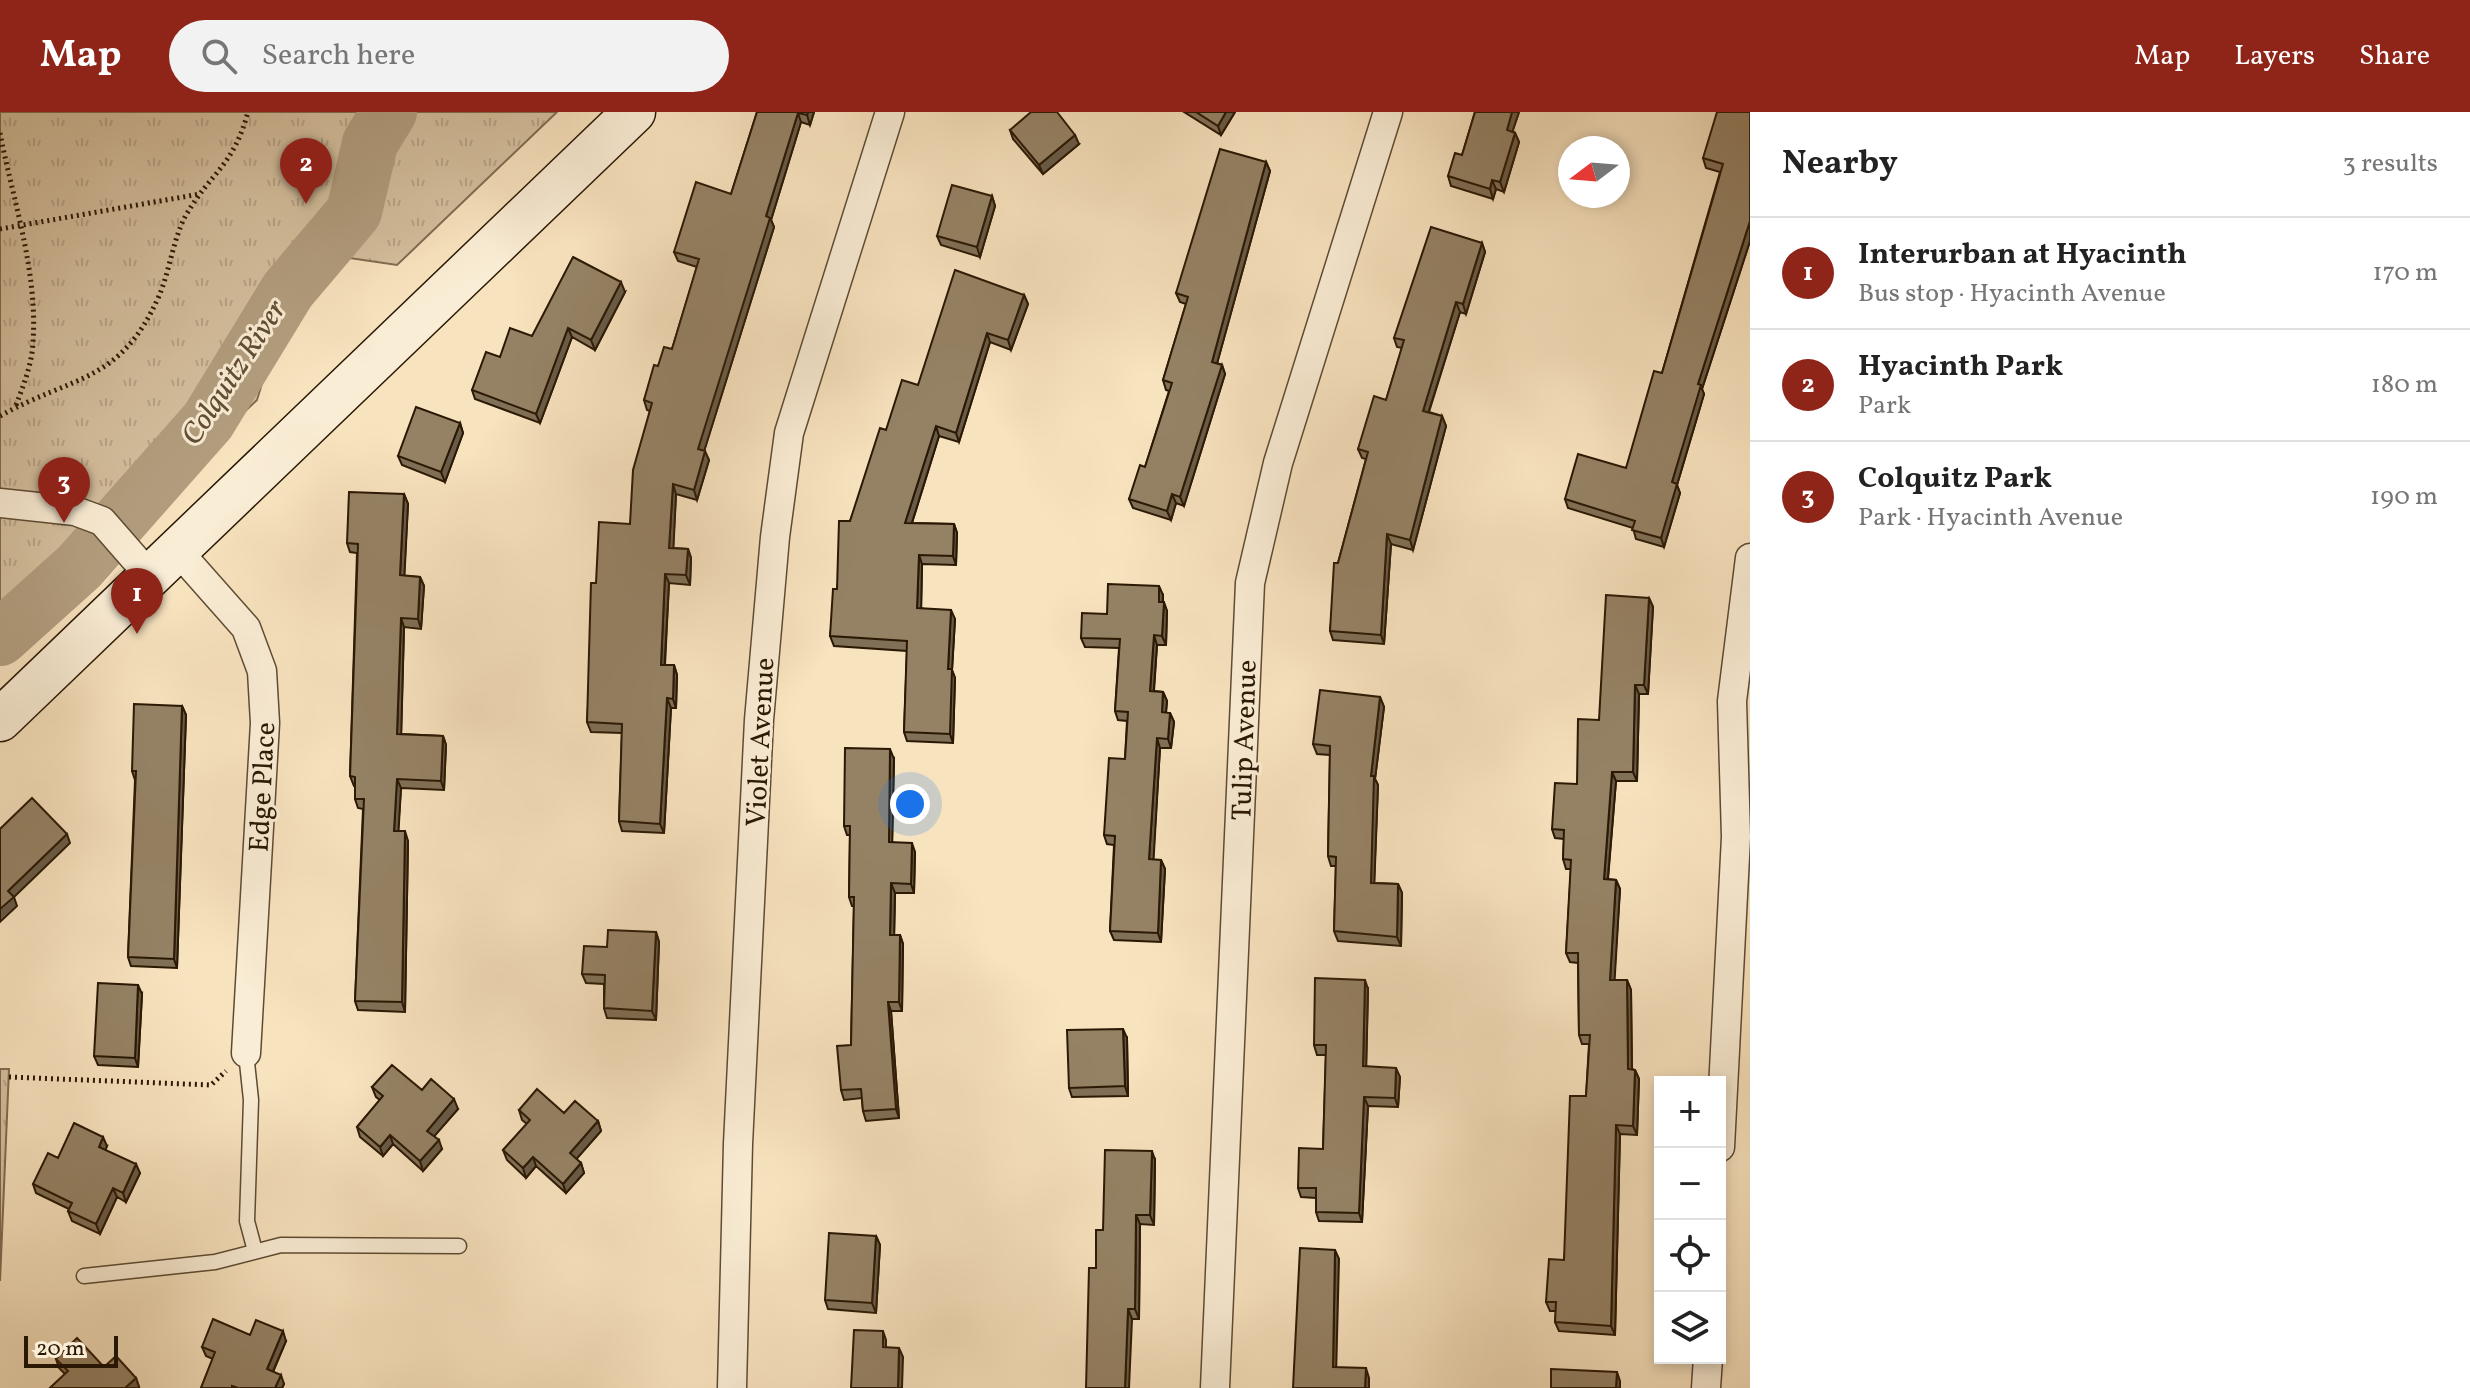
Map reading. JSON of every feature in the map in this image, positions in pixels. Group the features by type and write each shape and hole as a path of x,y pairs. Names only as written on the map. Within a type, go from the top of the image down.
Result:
{"main road":[{"path":"0,720 634,112"}],"street":[{"name":"Violet Avenue","path":"732,1388 739,1128 759,720 775,537 789,433 812,351 890,112"},
{"name":"Tulip Avenue","path":"1215,1388 1250,583 1278,463 1388,112"},
{"name":"Edge Place","path":"0,503 75,511 164,563 246,628 262,671 265,723 246,1053"},
{"path":"1726,1108 1738,1030 1732,701 1750,558"},
{"path":"1706,1388 1708,1364"}],"lane":[{"path":"246,1053 251,1100 247,1221 255,1251"},
{"path":"84,1276 215,1262 281,1245 459,1246"}],"path":[{"path":"0,416 87,380 127,350 148,320 166,281 184,220 240,143 248,112"},
{"path":"0,133 33,299 33,342 28,371 15,408"},
{"path":"0,229 202,193"},
{"path":"9,1077 211,1085 246,1053"}],"green space":[{"path":"0,112 557,112 397,265 302,251 257,400 0,645"},
{"path":"0,1069 9,1069 0,1281"}],"building":[{"path":"757,112 808,112 807,115 798,113 766,216 770,218 698,449 705,451 694,490 673,484 669,548 688,549 686,575 665,574 661,665 674,665 673,699 667,698 660,824 619,821 622,724 587,722 591,583 596,583 599,522 630,524 633,470 652,403 644,400 654,365 658,366 664,347 672,349 699,259 674,252 696,182 731,194"},
{"path":"1031,112 1057,112 1075,135 1039,165 1010,130"},
{"path":"1196,112 1226,112 1218,126"},
{"path":"1475,112 1512,112 1507,130 1515,133 1500,182 1492,180 1490,189 1448,176 1455,153 1462,155"},
{"path":"1717,112 1750,112 1750,221 1698,384 1701,385 1672,482 1677,484 1661,538 1632,530 1635,521 1565,499 1578,454 1626,468 1654,371 1662,373 1723,164 1703,158"},
{"path":"1220,149 1266,162 1212,362 1222,365 1180,497 1172,494 1167,511 1129,499 1140,465 1145,467 1172,383 1163,380 1188,297 1176,293"},
{"path":"952,185 992,196 977,247 937,236"},
{"path":"1431,227 1482,243 1463,304 1456,302 1423,411 1442,416 1410,540 1387,534 1381,635 1330,631 1334,563 1338,563 1368,452 1358,449 1374,396 1386,400 1404,340 1394,338"},
{"path":"573,257 621,282 591,340 568,328 536,414 472,390 486,352 500,357 510,328 532,336"},
{"path":"955,270 1024,295 1008,340 987,333 956,433 936,426 905,523 954,524 953,556 919,555 917,608 951,610 948,669 952,669 950,734 904,732 907,641 830,636 833,589 837,589 839,521 850,521 880,428 886,430 902,380 918,385"},
{"path":"416,407 460,423 441,472 398,456"},
{"path":"349,492 404,494 400,575 420,577 418,619 401,618 397,734 443,736 441,781 397,779 394,831 405,831 402,1002 355,1001 364,799 355,799 355,777 350,776 358,544 347,543"},
{"path":"1108,584 1159,586 1159,602 1164,602 1162,636 1154,635 1150,691 1163,692 1162,712 1170,713 1168,739 1157,738 1149,859 1161,860 1158,933 1110,931 1115,836 1104,835 1109,758 1125,759 1128,712 1115,711 1120,639 1081,638 1082,613 1107,614"},
{"path":"1606,595 1649,598 1644,685 1635,685 1633,772 1612,772 1604,879 1616,880 1610,980 1627,980 1628,1069 1635,1070 1633,1126 1616,1125 1611,1326 1555,1322 1556,1302 1546,1302 1549,1259 1564,1260 1570,1096 1586,1096 1590,1035 1579,1035 1578,953 1566,953 1571,860 1563,859 1564,830 1552,829 1555,783 1577,784 1578,719 1599,720"},
{"path":"1320,690 1380,697 1371,776 1374,776 1371,883 1398,884 1397,937 1334,931 1336,857 1328,856 1330,746 1313,744"},
{"path":"134,704 182,706 174,959 128,957 136,771 132,771"},
{"path":"845,748 890,749 889,842 912,843 911,884 891,883 890,935 900,935 899,1002 888,1002 896,1109 863,1111 861,1089 841,1090 837,1046 851,1045 854,897 849,897 850,826 844,826"},
{"path":"32,798 67,834 8,891 14,897 0,909 0,829"},
{"path":"608,930 656,932 652,1011 604,1008 605,975 582,974 584,946 607,947"},
{"path":"1315,978 1365,980 1363,1066 1396,1068 1395,1098 1364,1097 1359,1213 1316,1212 1316,1188 1298,1188 1299,1148 1323,1149 1326,1045 1314,1045"},
{"path":"98,983 138,985 135,1058 94,1056"},
{"path":"1123,1029 1125,1086 1069,1088 1067,1030"},
{"path":"392,1065 422,1090 431,1079 454,1099 427,1131 439,1140 420,1161 390,1135 380,1147 357,1127 383,1096 372,1087"},
{"path":"537,1089 564,1113 575,1101 598,1121 570,1153 581,1163 563,1184 533,1157 523,1168 503,1150 530,1120 519,1110"},
{"path":"74,1123 103,1137 99,1147 136,1164 123,1193 113,1188 96,1224 68,1211 72,1203 33,1184 48,1153 58,1158"},
{"path":"1105,1150 1152,1151 1150,1215 1136,1215 1135,1309 1128,1309 1125,1388 1086,1388 1089,1268 1096,1268 1096,1230 1103,1230"},
{"path":"829,1233 876,1236 872,1303 825,1300"},
{"path":"1300,1248 1335,1250 1333,1367 1366,1368 1365,1388 1293,1388"},
{"path":"213,1319 250,1335 256,1320 283,1331 267,1369 281,1375 275,1388 201,1388 215,1352 202,1347"},
{"path":"854,1330 883,1331 883,1347 899,1348 898,1388 851,1388"},
{"path":"77,1338 104,1367 116,1356 136,1378 125,1388 50,1388 68,1371 56,1359"},
{"path":"1551,1369 1617,1372 1616,1388 1551,1388"}],"waterway":[{"name":"Colquitz River","path":"0,638 79,567 208,421 288,290 354,212 370,143 389,112"}],"place":[{"name":"Hyacinth Park","path":"306,204"},
{"name":"Colquitz Park","path":"64,523"},
{"name":"Interurban at Hyacinth","path":"137,634"}]}
